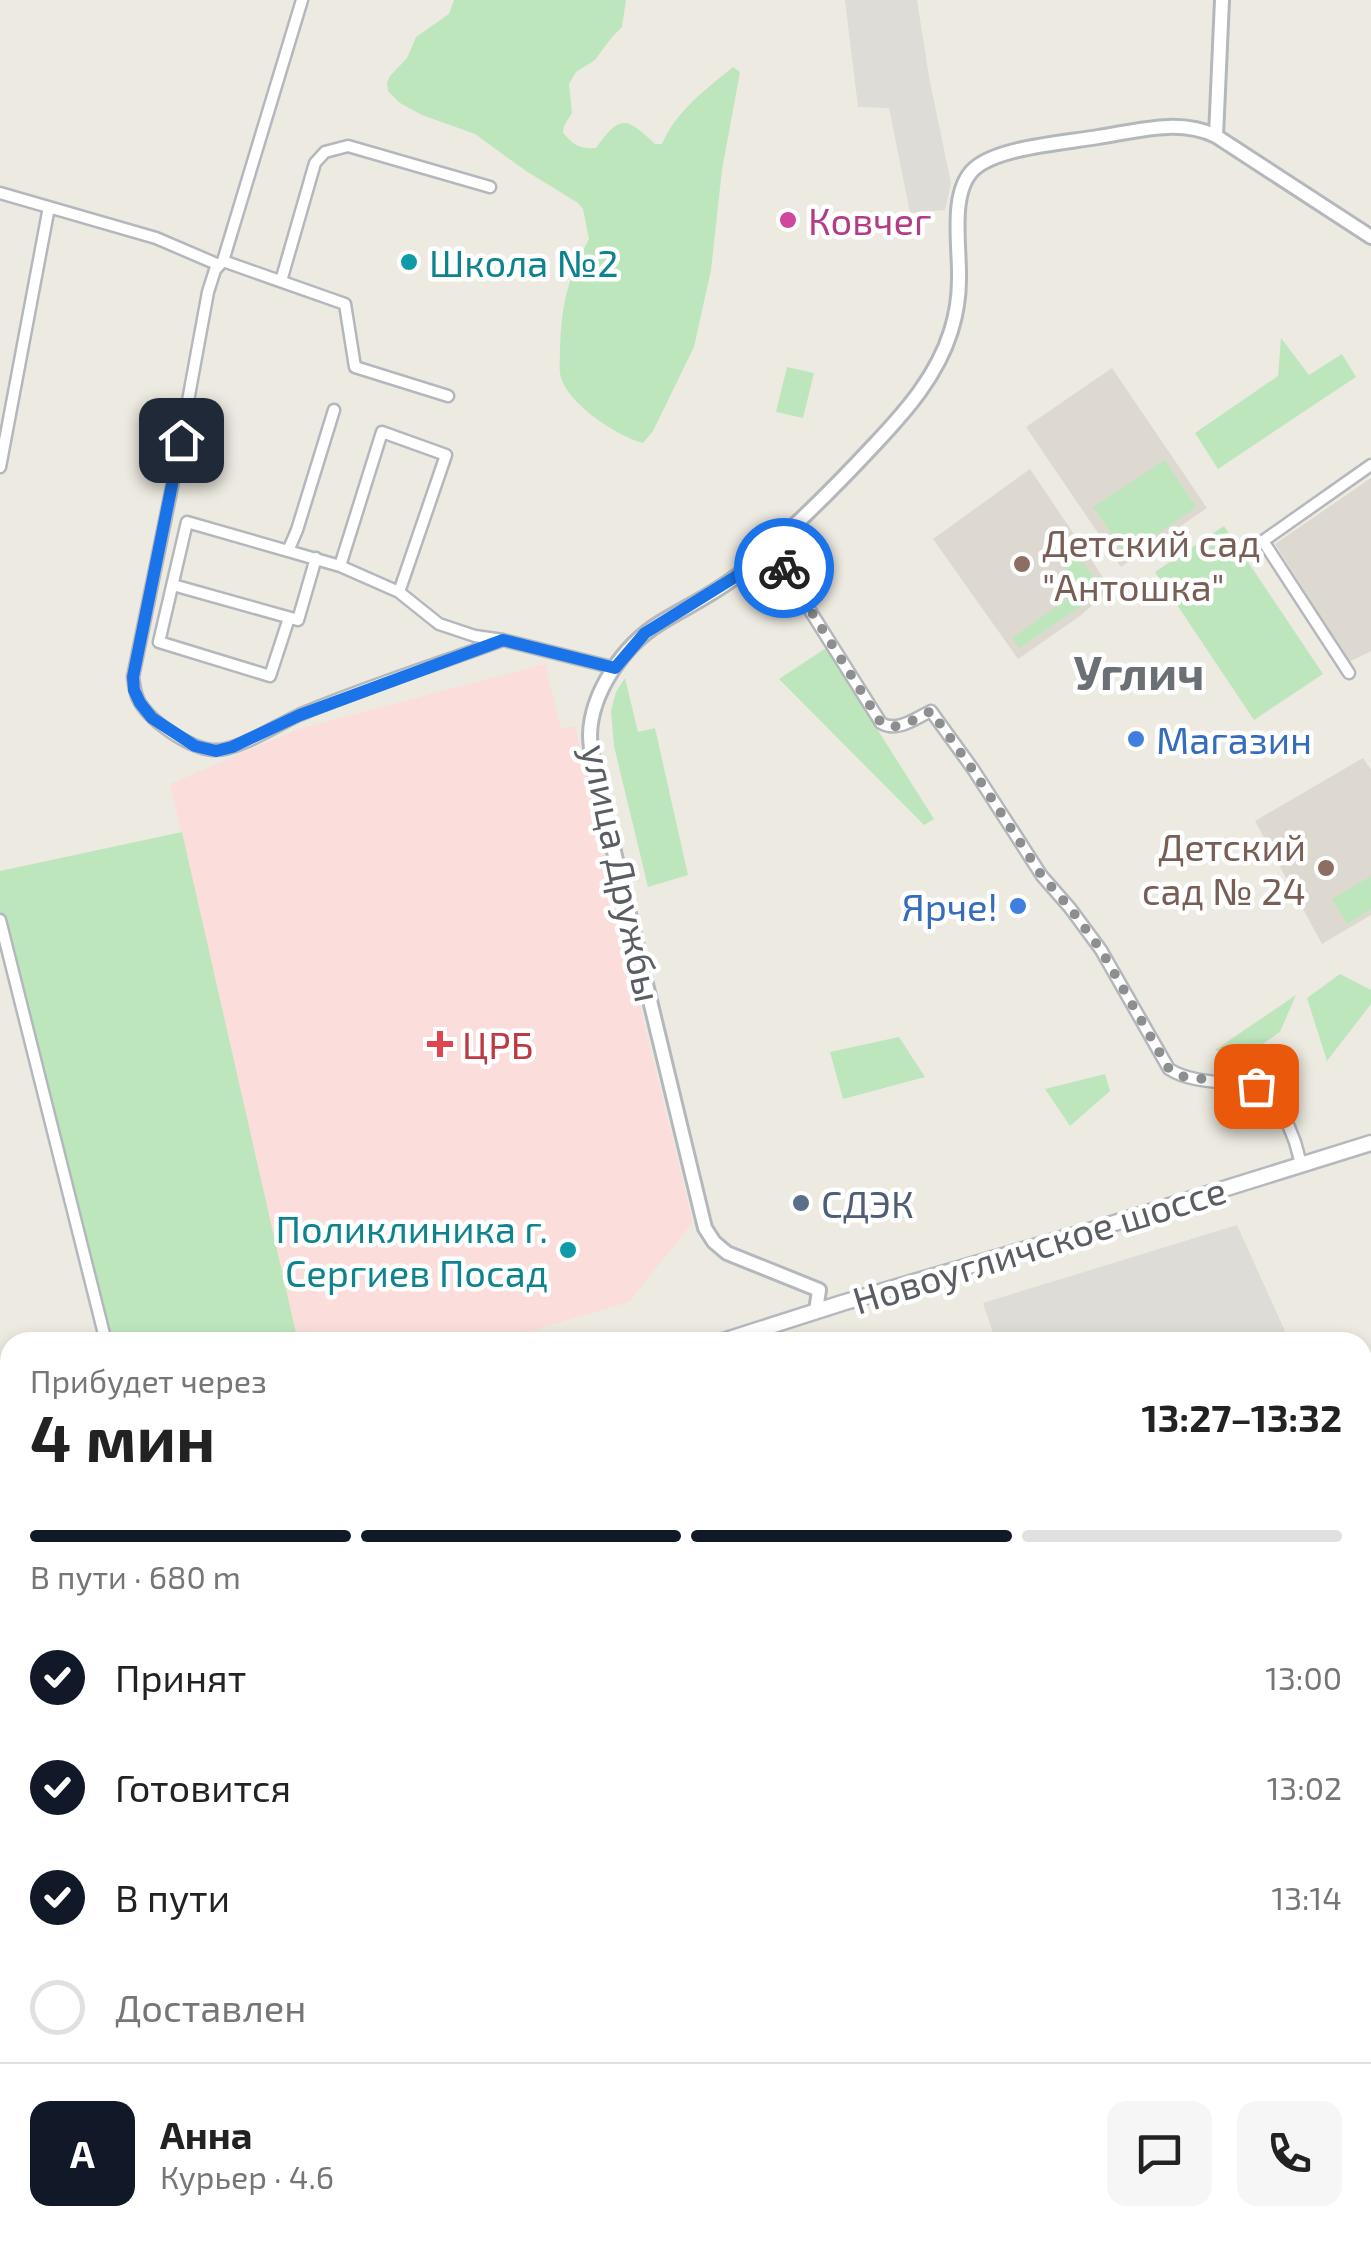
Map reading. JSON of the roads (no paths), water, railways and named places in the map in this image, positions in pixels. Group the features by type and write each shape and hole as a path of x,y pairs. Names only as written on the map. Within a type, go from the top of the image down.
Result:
{"main road":[{"name":"Новоугличское шоссе","path":"752,1332 1371,1143"}],"street":[{"path":"302,0 221,263 214,270 208,292 133,677 134,690 152,718 195,746 216,751 300,715 503,640"},
{"path":"1216,136 1222,0"},
{"name":"улица Дружбы","path":"842,1303 727,1253 705,1228 591,749 593,714 600,695 615,668 645,633 735,577 770,547 896,422 932,374 955,314 959,197 965,180 984,161 1013,152 1178,125 1200,128 1371,236"},
{"path":"281,281 315,163 325,152 348,146 490,187"},
{"path":"0,193 156,238 346,304 355,367 448,396"},
{"path":"0,467 49,207"},
{"path":"288,551 334,410"},
{"path":"340,566 382,432 446,455 399,592"},
{"path":"1349,673 1263,541 1371,465"},
{"path":"289,618 270,676 159,642 187,522 340,566 399,592 439,624 615,668"},
{"path":"770,547 881,723 886,727 899,726 931,711 1042,876 1101,950 1169,1069 1180,1076 1245,1084 1274,1092 1301,1164"},
{"path":"172,584 298,620 316,558"},
{"path":"0,920 103,1332"},
{"path":"816,1312 819,1290"}],"place":[{"name":"Ковчег","path":"788,220"},
{"name":"Школа №2","path":"409,262"},
{"name":"Детский сад \"Антошка\"","path":"1022,564"},
{"name":"Магазин","path":"1136,739"},
{"name":"Детский сад № 24","path":"1326,868"},
{"name":"Ярче!","path":"1018,906"},
{"name":"ЦРБ","path":"440,1044"},
{"name":"СДЭК","path":"801,1203"},
{"name":"Поликлиника г. Сергиев Посад","path":"568,1250"}],"district":[{"name":"Углич","path":"1139,671"}]}
